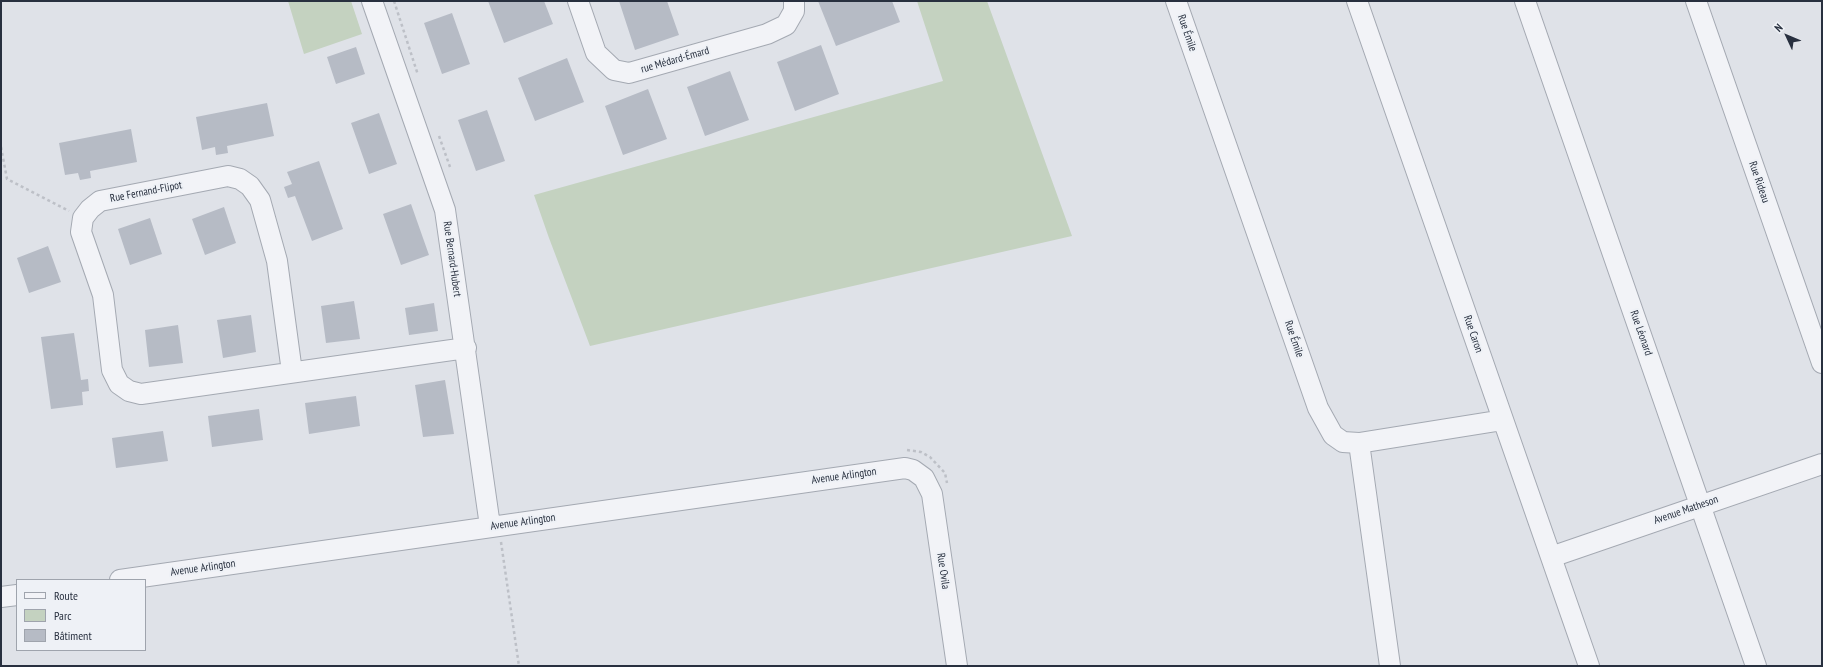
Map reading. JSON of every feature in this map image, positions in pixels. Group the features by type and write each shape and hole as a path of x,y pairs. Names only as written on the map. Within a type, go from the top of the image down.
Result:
{"street":[{"name":"Rue Bernard-Hubert","path":"372,1 445,210 495,532"},
{"name":"rue Médard-Émard","path":"578,1 596,53 614,70 628,73 767,34 786,25 794,11 794,1"},
{"name":"Rue Émile","path":"1176,1 1318,408 1333,435 1343,442 1359,443"},
{"name":"Rue Caron","path":"1357,1 1588,666"},
{"name":"Rue Léonard","path":"1525,1 1756,666"},
{"name":"Rue Rideau","path":"1696,1 1822,363"},
{"name":"Rue Fernand-Flipot","path":"292,372 277,261 260,200 250,186 240,179 228,176 206,180 100,201 90,209 83,218 81,232 103,295 112,370 119,384 129,391 141,394 466,348"},
{"path":"1390,666 1359,443 1502,420"},
{"name":"Avenue Matheson","path":"1551,557 1822,464"},
{"name":"Avenue Arlington","path":"128,579 495,532 891,469 905,468 913,470 924,478"},
{"name":"Rue Ovila","path":"924,478 932,494 957,666"},
{"path":"1,597 16,595"}],"path":[{"path":"1,147 7,179 73,213"},
{"path":"495,532 519,666"}],"green space":[{"path":"288,1 351,1 362,34 304,54"},
{"path":"917,1 987,1 1072,236 590,346 534,195 943,81"}],"building":[{"path":"488,1 544,1 553,24 504,43"},
{"path":"619,1 667,1 679,35 635,50"},
{"path":"818,1 892,1 900,22 836,46"},
{"path":"452,13 470,64 442,74 424,23"},
{"path":"821,45 839,94 795,111 777,62"},
{"path":"356,47 365,74 336,84 327,57"},
{"path":"567,58 584,102 535,121 518,78"},
{"path":"730,71 749,120 705,136 687,87"},
{"path":"648,89 667,139 623,155 605,106"},
{"path":"267,103 274,136 227,146 228,153 216,155 215,147 202,150 196,117"},
{"path":"487,110 505,161 476,171 458,120"},
{"path":"379,113 397,164 369,174 351,123"},
{"path":"131,129 137,162 90,171 91,178 80,180 78,173 65,175 59,143"},
{"path":"319,161 343,229 312,241 295,196 288,198 284,187 292,184 287,172"},
{"path":"411,204 429,255 401,265 383,214"},
{"path":"224,207 236,243 205,255 192,219"},
{"path":"150,218 162,254 130,265 118,229"},
{"path":"48,246 61,282 29,293 17,258"},
{"path":"354,301 360,339 326,343 321,306"},
{"path":"434,303 438,331 409,335 405,308"},
{"path":"251,315 256,352 223,358 217,320"},
{"path":"178,325 183,363 149,367 145,330"},
{"path":"74,333 81,380 88,379 89,391 82,392 83,405 51,409 41,337"},
{"path":"445,380 454,434 423,437 415,385"},
{"path":"356,396 360,426 309,434 305,403"},
{"path":"259,409 263,440 212,447 208,416"},
{"path":"163,431 168,461 116,468 112,438"}]}
